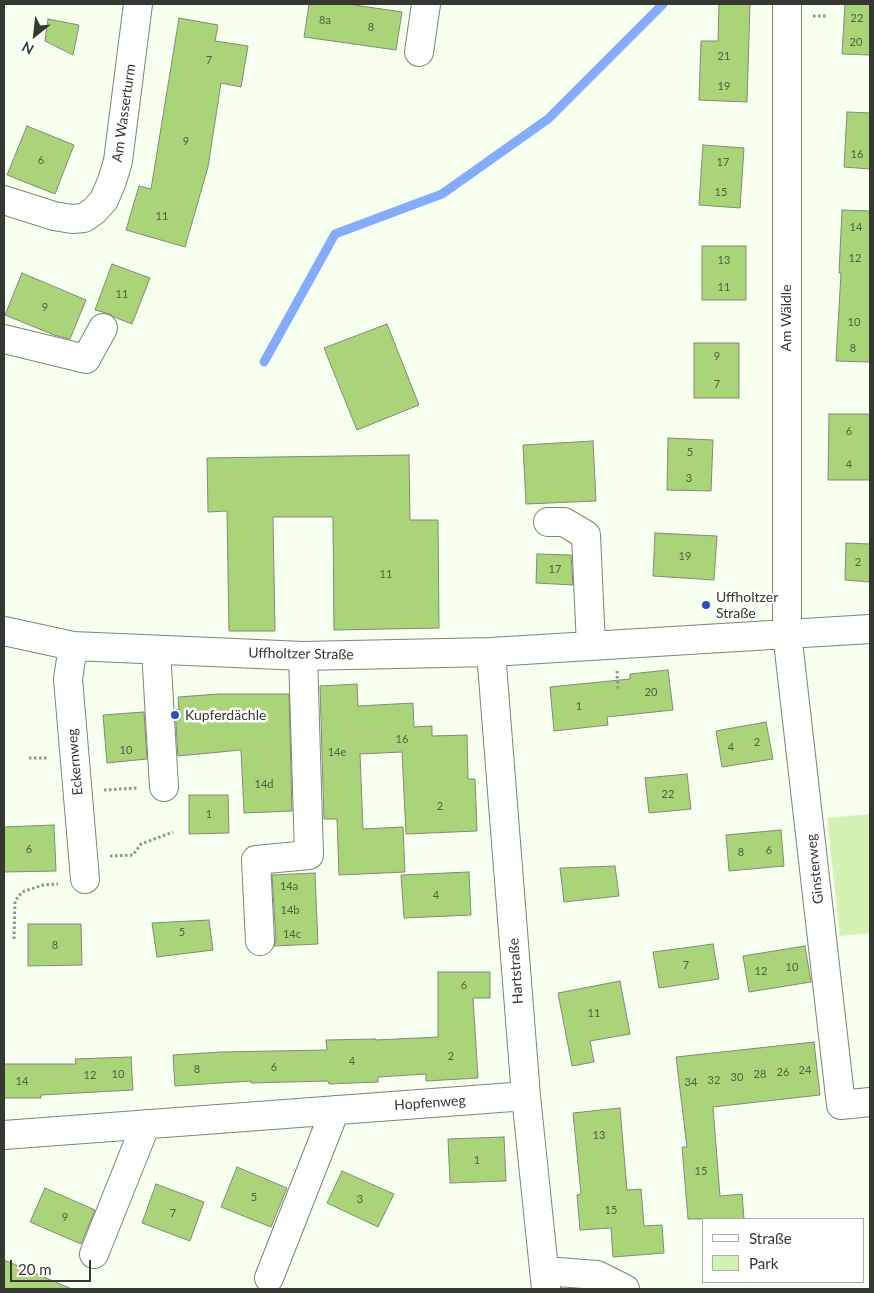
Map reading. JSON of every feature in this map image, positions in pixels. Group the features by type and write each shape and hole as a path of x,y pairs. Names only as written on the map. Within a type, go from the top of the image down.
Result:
{"street":[{"name":"Am Wasserturm","path":"4,200 54,216 72,219 84,218 104,200 118,161 138,4"},
{"path":"419,52 426,4"},
{"name":"Am Wäldle","path":"787,4 787,633"},
{"path":"4,339 86,359 103,328"},
{"path":"548,522 564,522 586,535 591,646"},
{"name":"Uffholtzer Straße","path":"4,631 73,646 302,656 491,652 870,629"},
{"name":"Ginsterweg","path":"787,633 841,1105 870,1102"},
{"name":"Eckernweg","path":"73,646 68,679 85,868"},
{"path":"156,650 164,787"},
{"name":"Hartstraße","path":"491,652 526,1096 545,1280"},
{"path":"260,941 256,860 309,855 302,656"},
{"name":"Hopfenweg","path":"4,1135 526,1096"},
{"path":"269,1278 336,1110"},
{"path":"94,1254 146,1124"},
{"path":"545,1280 597,1275 625,1289"}],"path":[{"path":"78,792 164,787"},
{"path":"14,939 15,901 22,892 31,887 59,884 85,868 133,855 141,844 173,832"}],"green space":[{"path":"870,814 870,933 840,936 827,818"}],"building":[{"path":"309,4 348,4 402,12 396,50 304,37"},
{"path":"719,4 750,4 747,102 699,100 701,41 718,41"},
{"path":"845,4 870,4 870,55 842,54"},
{"path":"179,18 218,25 215,41 248,46 241,87 221,83 208,167 185,247 126,230 139,186 151,189"},
{"path":"48,19 79,25 73,55 45,41"},
{"path":"847,112 870,113 870,169 844,167"},
{"path":"27,126 74,145 55,194 7,175"},
{"path":"703,145 744,148 740,208 699,205"},
{"path":"842,210 870,211 870,362 836,361 841,273 839,273"},
{"path":"702,246 746,246 746,300 702,300"},
{"path":"112,264 150,278 132,324 110,314 95,310"},
{"path":"22,273 86,300 70,339 54,335 5,315"},
{"path":"387,324 419,405 357,430 324,348"},
{"path":"694,343 739,343 739,398 694,398"},
{"path":"829,414 870,414 870,480 828,480"},
{"path":"668,438 713,440 711,491 667,490"},
{"path":"593,441 596,501 526,504 523,445"},
{"path":"409,455 410,520 438,520 439,628 334,630 333,517 273,517 275,631 229,631 227,511 208,512 207,458"},
{"path":"655,533 717,536 714,580 653,576"},
{"path":"846,543 870,544 870,582 845,580"},
{"path":"537,554 571,555 573,585 536,583"},
{"path":"668,670 673,710 607,717 608,725 554,731 550,687 630,679 630,674"},
{"path":"357,684 358,706 413,703 414,727 432,726 432,736 467,735 468,779 475,779 477,831 406,834 402,752 360,754 363,829 403,827 405,872 339,875 337,819 324,819 320,686"},
{"path":"219,694 289,694 292,811 244,813 241,750 178,756 175,710 179,709 178,697"},
{"path":"144,712 147,759 107,763 103,715"},
{"path":"766,722 773,759 722,767 716,731"},
{"path":"687,774 691,809 649,813 645,778"},
{"path":"189,795 228,795 229,833 189,834"},
{"path":"54,825 56,871 4,872 4,827"},
{"path":"781,830 784,866 729,871 726,835"},
{"path":"615,866 619,896 564,902 560,868"},
{"path":"469,872 471,915 404,918 401,875"},
{"path":"315,873 318,944 274,946 276,940 272,875"},
{"path":"209,920 213,950 157,957 152,923"},
{"path":"28,924 81,924 82,965 28,966"},
{"path":"713,944 719,979 659,988 653,952"},
{"path":"805,946 811,982 749,992 743,956"},
{"path":"438,972 490,972 490,998 473,998 478,1078 426,1081 426,1074 378,1077 378,1082 329,1084 328,1081 251,1083 251,1081 175,1086 173,1055 327,1050 326,1040 438,1037"},
{"path":"620,981 630,1034 590,1041 594,1062 572,1066 558,993"},
{"path":"814,1042 820,1095 713,1107 720,1196 742,1194 744,1218 688,1219 682,1147 687,1147 676,1057"},
{"path":"131,1057 133,1090 41,1095 41,1098 4,1098 4,1064 76,1064 75,1059"},
{"path":"620,1108 627,1190 641,1189 644,1226 662,1225 664,1253 613,1257 611,1228 580,1230 577,1195 581,1194 573,1113"},
{"path":"504,1137 506,1181 450,1183 448,1139"},
{"path":"237,1167 287,1188 271,1227 221,1207"},
{"path":"342,1171 394,1194 378,1227 327,1203"},
{"path":"156,1184 204,1202 190,1241 142,1223"},
{"path":"45,1188 95,1210 81,1244 30,1222"},
{"path":"4,1260 72,1289 4,1289"}],"waterway":[{"path":"264,362 335,234 442,194 548,119 663,4"}],"place":[{"name":"Uffholtzer Straße","path":"706,605"},
{"name":"Kupferdächle","path":"175,715"}]}
